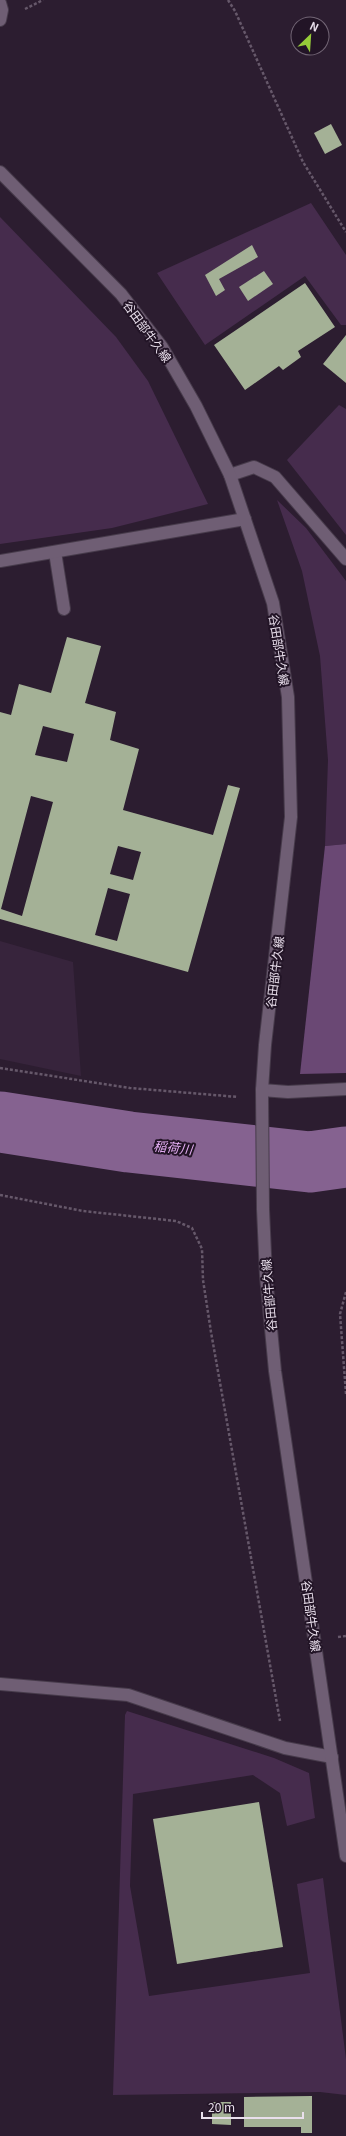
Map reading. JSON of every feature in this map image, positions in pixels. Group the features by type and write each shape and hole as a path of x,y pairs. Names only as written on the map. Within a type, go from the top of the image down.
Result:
{"main road":[{"path":"0,2 2,10 0,20"},
{"name":"谷田部牛久線","path":"0,172 121,294 162,347 196,406 230,475 273,603 288,697 291,817 265,1045 262,1098 263,1209 266,1276 275,1371 332,1757 342,1793 346,1856"},
{"path":"230,475 254,467 275,477 346,559"},
{"path":"0,561 245,519"},
{"path":"55,552 64,609"},
{"path":"262,1098 288,1092 346,1089"},
{"path":"0,1684 128,1695 285,1748 332,1757"}],"path":[{"path":"228,0 235,11 303,162 346,232"},
{"path":"0,1068 130,1088 244,1098 262,1098"},
{"path":"0,1195 83,1210 176,1221 192,1228 202,1249 203,1280 211,1332 271,1662 285,1748"},
{"path":"346,1292 340,1314 346,1394"}],"shaded area":[{"path":"311,203 346,255 346,325 341,325 305,276 205,345 157,273"},
{"path":"0,217 116,337 148,381 208,504 112,528 0,544"},
{"path":"339,405 346,409 346,535 287,460"},
{"path":"277,500 306,528 346,581 346,844 325,846 328,760 320,656 302,571"},
{"path":"346,844 346,1073 300,1074 325,846"},
{"path":"0,941 73,962 81,1076 0,1059"},
{"path":"127,1711 274,1758 309,1773 315,1818 287,1826 280,1793 253,1775 133,1794 130,1886 149,1996 310,1973 297,1884 323,1878 346,2059 346,2095 320,2092 113,2095 125,1715"}],"building":[{"path":"331,124 342,145 325,154 314,133"},
{"path":"252,245 258,257 219,279 225,290 216,296 205,275"},
{"path":"264,271 273,284 248,301 239,287"},
{"path":"305,283 335,327 298,351 301,357 283,370 279,366 245,390 214,345"},
{"path":"346,335 346,383 323,364"},
{"path":"67,637 101,646 85,703 116,712 110,740 139,749 123,810 213,835 228,785 240,788 188,972 0,919 0,712 11,715 19,684 51,693","holes":["43,726 74,734 67,762 35,755","31,796 53,802 22,916 1,909","118,846 141,852 133,880 110,874","108,888 130,894 117,941 95,935"]},
{"path":"259,1802 283,1947 177,1964 153,1819"},
{"path":"312,2096 312,2133 301,2133 301,2127 244,2127 244,2097"},
{"path":"212,2102 231,2102 231,2125 212,2124"}],"waterway":[{"name":"稲荷川","path":"0,1122 129,1142 310,1162 346,1157"}]}
